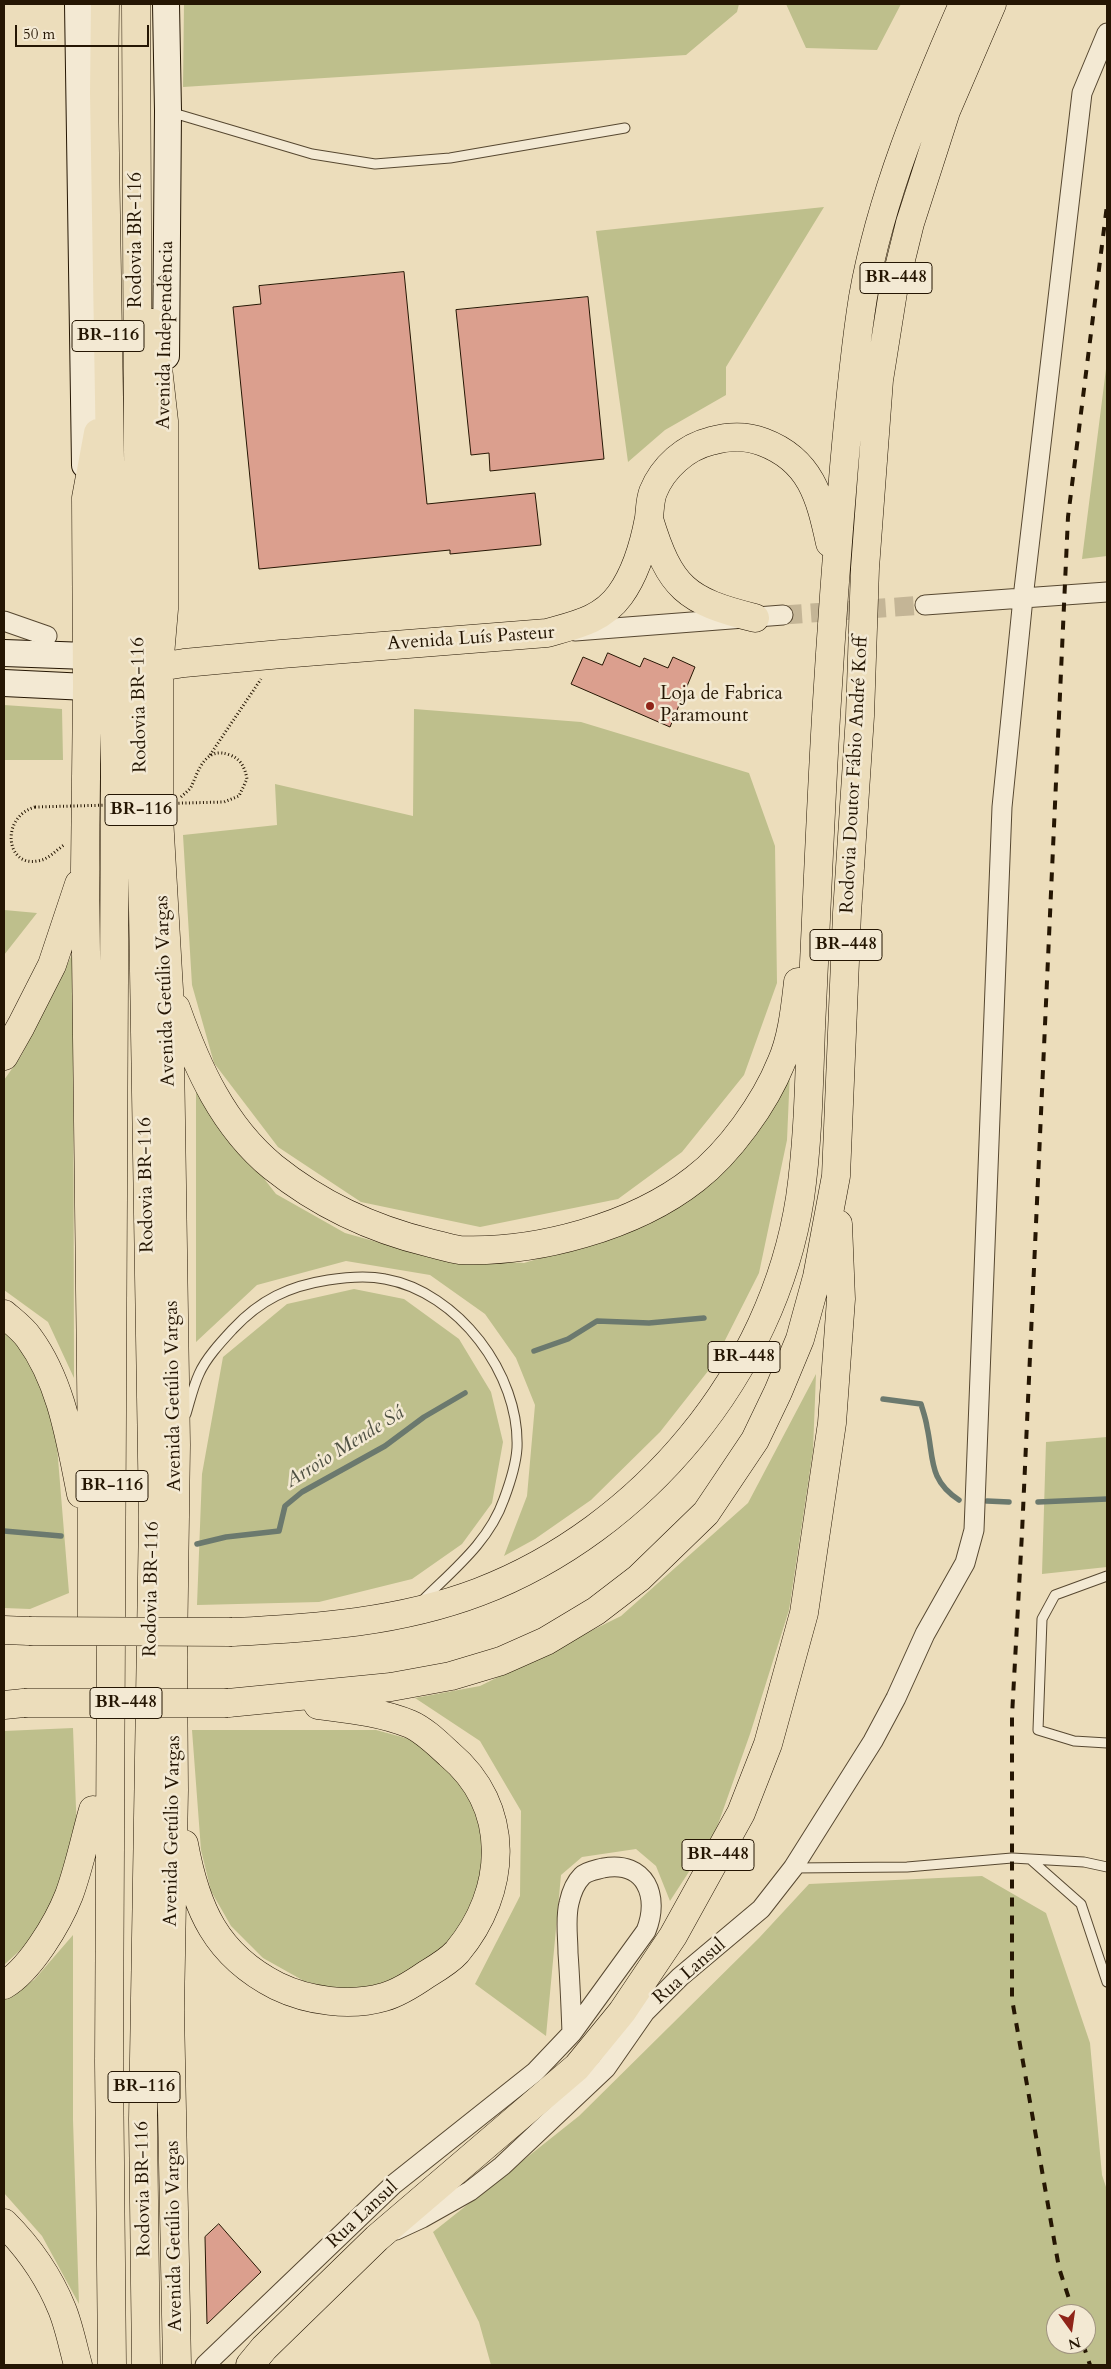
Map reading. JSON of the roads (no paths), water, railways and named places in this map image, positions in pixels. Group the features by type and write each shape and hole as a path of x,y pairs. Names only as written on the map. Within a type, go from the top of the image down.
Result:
{"highway":[{"name":"Rodovia BR-116","path":"105,4 108,375 115,763 109,2061 112,2365"},
{"name":"Rodovia BR-116","path":"136,4 140,722 153,1518 143,2120 146,2365"},
{"name":"BR-116","path":"137,155 147,4"},
{"name":"Rodovia Doutor Fábio André Koff","path":"16,1630 232,1632 346,1625 411,1612 474,1594 513,1578 558,1554 602,1523 642,1489 684,1445 720,1397 750,1349 770,1304 787,1256 800,1200 806,1143 836,567 851,382 864,294 884,214 920,101 964,4"},
{"name":"Rodovia Doutor Fábio André Koff","path":"10,1703 228,1703 391,1687 452,1676 500,1661 546,1641 596,1611 639,1578 706,1513 759,1432 800,1339 817,1277 836,1176 847,913 860,716 864,568 879,380 892,292 910,223 946,111 992,4"},
{"name":"BR-116","path":"137,190 164,421"},
{"name":"BR-116","path":"86,498 108,375"},
{"name":"Avenida Independência","path":"160,667 164,609 164,421"},
{"path":"547,633 588,622 602,613 619,596 633,574 649,519 652,493 661,477 678,458 698,444 729,436 752,438 777,447 796,460 812,485 823,512 836,567"},
{"name":"Rodovia BR-116","path":"86,498 87,687 85,869 93,1810 109,2061"},
{"path":"649,519 665,566 687,593 717,608 755,618"},
{"name":"Avenida Luís Pasteur","path":"160,667 184,662 547,633"},
{"name":"Avenida Getúlio Vargas","path":"160,667 159,817 169,990 176,1445 173,1658 174,1790 170,2010 177,2365"},
{"path":"4,1056 22,1026 52,965 85,869"},
{"path":"169,990 194,1060 218,1104 246,1140 272,1166 312,1195 352,1218 406,1237 458,1250 525,1247 582,1235 639,1213 695,1179 729,1146 758,1104 781,1063 795,1008 802,938 817,915"},
{"name":"BR-448","path":"250,2365 264,2348 377,2238 577,2067 622,2012 673,1936 741,1813 768,1744 787,1678 804,1613 816,1536 832,1423 841,1299 836,1176"},
{"path":"4,1314 28,1336 51,1376 64,1416 92,1549"},
{"path":"174,1790 189,1873 203,1914 224,1946 258,1976 290,1992 328,2001 384,1998 412,1984 456,1953 476,1924 492,1891 496,1862 495,1833 488,1807 480,1788 463,1765 412,1725 373,1712 270,1698"},
{"name":"BR-116","path":"148,1808 156,1860 170,2010"},
{"path":"4,1985 32,1958 53,1927 68,1896 93,1810"},
{"path":"10,2234 43,2273 62,2310 78,2365"}],"main road":[{"name":"Rodovia BR-116","path":"78,4 86,498"},
{"name":"Avenida Independência","path":"164,421 168,111 166,4"},
{"path":"4,653 87,656"},
{"path":"4,683 87,687"}],"street":[{"name":"Rua Lansul","path":"377,2238 422,2218 470,2191 502,2166 606,2068 645,2012 680,1977 761,1909 793,1868 873,1741 896,1698 925,1634 965,1564 974,1530 1002,807 1023,598 1082,93 1107,33"},
{"path":"925,605 1107,592"},
{"name":"Avenida Luís Pasteur","path":"547,633 784,615"},
{"path":"4,621 47,636"},
{"name":"Rua Lansul","path":"205,2365 394,2184 535,2072 572,2033 646,1931 652,1917 650,1889 640,1876 625,1868 608,1867 592,1870 582,1875 574,1888 568,1904 567,1925 572,2033"}],"lane":[{"path":"168,111 312,154 376,164 450,158 625,128"},
{"path":"176,1445 199,1373 220,1343 244,1318 272,1297 298,1285 353,1277 386,1279 417,1290 447,1306 482,1344 504,1379 516,1426 517,1448 504,1500 490,1528 474,1550 411,1612"},
{"path":"1107,1576 1056,1596 1042,1619 1038,1730 1074,1740 1107,1743"},
{"path":"793,1868 907,1867 1012,1858 1084,1862 1107,1867"},
{"path":"1030,1859 1081,1904 1107,1982"}],"waterway":[{"name":"Arroio Mende Sá","path":"534,1351 568,1339 597,1321 649,1323 704,1318"},
{"name":"Arroio Mende Sá","path":"197,1544 226,1537 279,1531 285,1506 302,1492 385,1446 424,1417 465,1393"},
{"name":"Arroio Mende Sá","path":"883,1399 921,1404 927,1424 932,1458 937,1476 942,1485 959,1500"},
{"name":"Arroio Mende Sá","path":"1038,1502 1107,1499"},
{"name":"Arroio Mende Sá","path":"987,1501 1009,1502"},
{"name":"Arroio Mende Sá","path":"4,1531 61,1536"}],"tunnel":[{"path":"783,615 925,605"}],"railway":[{"path":"1071,2304 1059,2268 1012,1999 1012,1716 1068,517 1107,205"},
{"path":"1086,2354 1090,2365"}],"place":[{"name":"Loja de Fabrica Paramount","path":"650,706"}]}
